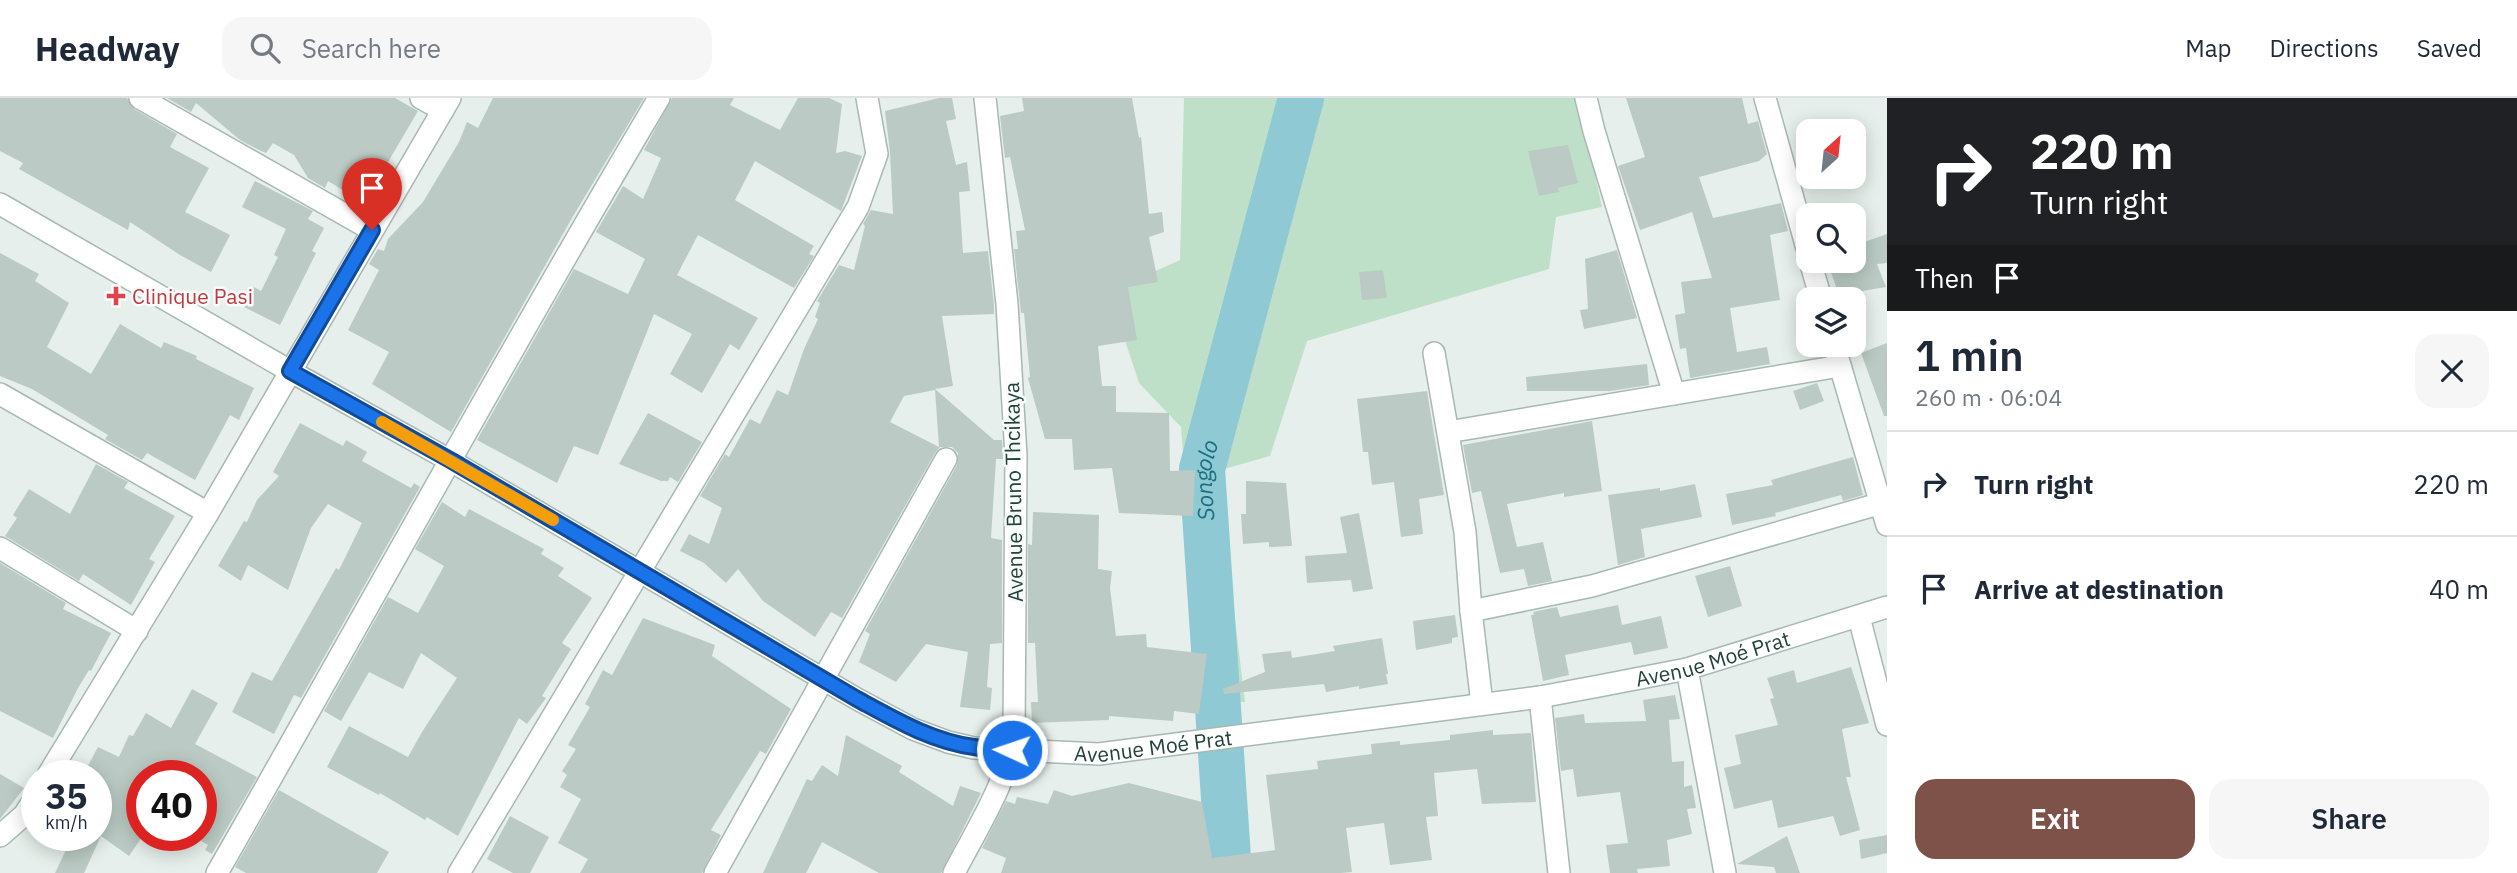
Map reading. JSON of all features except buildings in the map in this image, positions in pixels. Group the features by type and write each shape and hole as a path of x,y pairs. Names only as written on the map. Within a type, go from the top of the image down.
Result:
{"street":[{"path":"140,98 372,230"},
{"path":"57,760 208,513 447,104 421,98"},
{"path":"217,873 452,461 558,268 659,98"},
{"path":"459,873 858,207 877,154 867,98"},
{"name":"Avenue Bruno Thcikaya","path":"954,873 1002,777 1012,750 1014,731 1016,456 1007,304 985,98"},
{"path":"1586,98 1674,394"},
{"path":"1765,98 1796,209"},
{"name":"Avenue Moé Prat","path":"0,204 452,461 824,679 914,729 948,742 974,748 1099,754 1540,697 1687,669 1887,607"},
{"path":"1434,353 1465,532 1482,704"},
{"path":"1837,357 1887,525"},
{"path":"1448,432 1840,366"},
{"path":"0,394 208,513"},
{"path":"715,873 946,459"},
{"path":"1471,611 1592,586 1882,503"},
{"path":"0,548 137,631"},
{"path":"1859,617 1887,725"},
{"path":"1687,669 1725,873"},
{"path":"1540,697 1559,873"},
{"path":"0,836 21,818"}],"green space":[{"path":"1184,98 1578,98 1602,207 1556,217 1549,269 1307,341 1270,456 1217,471 1245,702 1202,700 1181,427 1139,383 1109,292 1180,260"}],"waterway":[{"name":"Songolo","path":"1229,873 1202,469 1301,98"}],"slow traffic":[{"path":"382,422 553,520"}],"place":[{"name":"Clinique Pasi","path":"116,296"}],"route":[{"path":"372,230 290,371 452,461 857,699 914,729 948,742 974,748 1012,750"}]}
